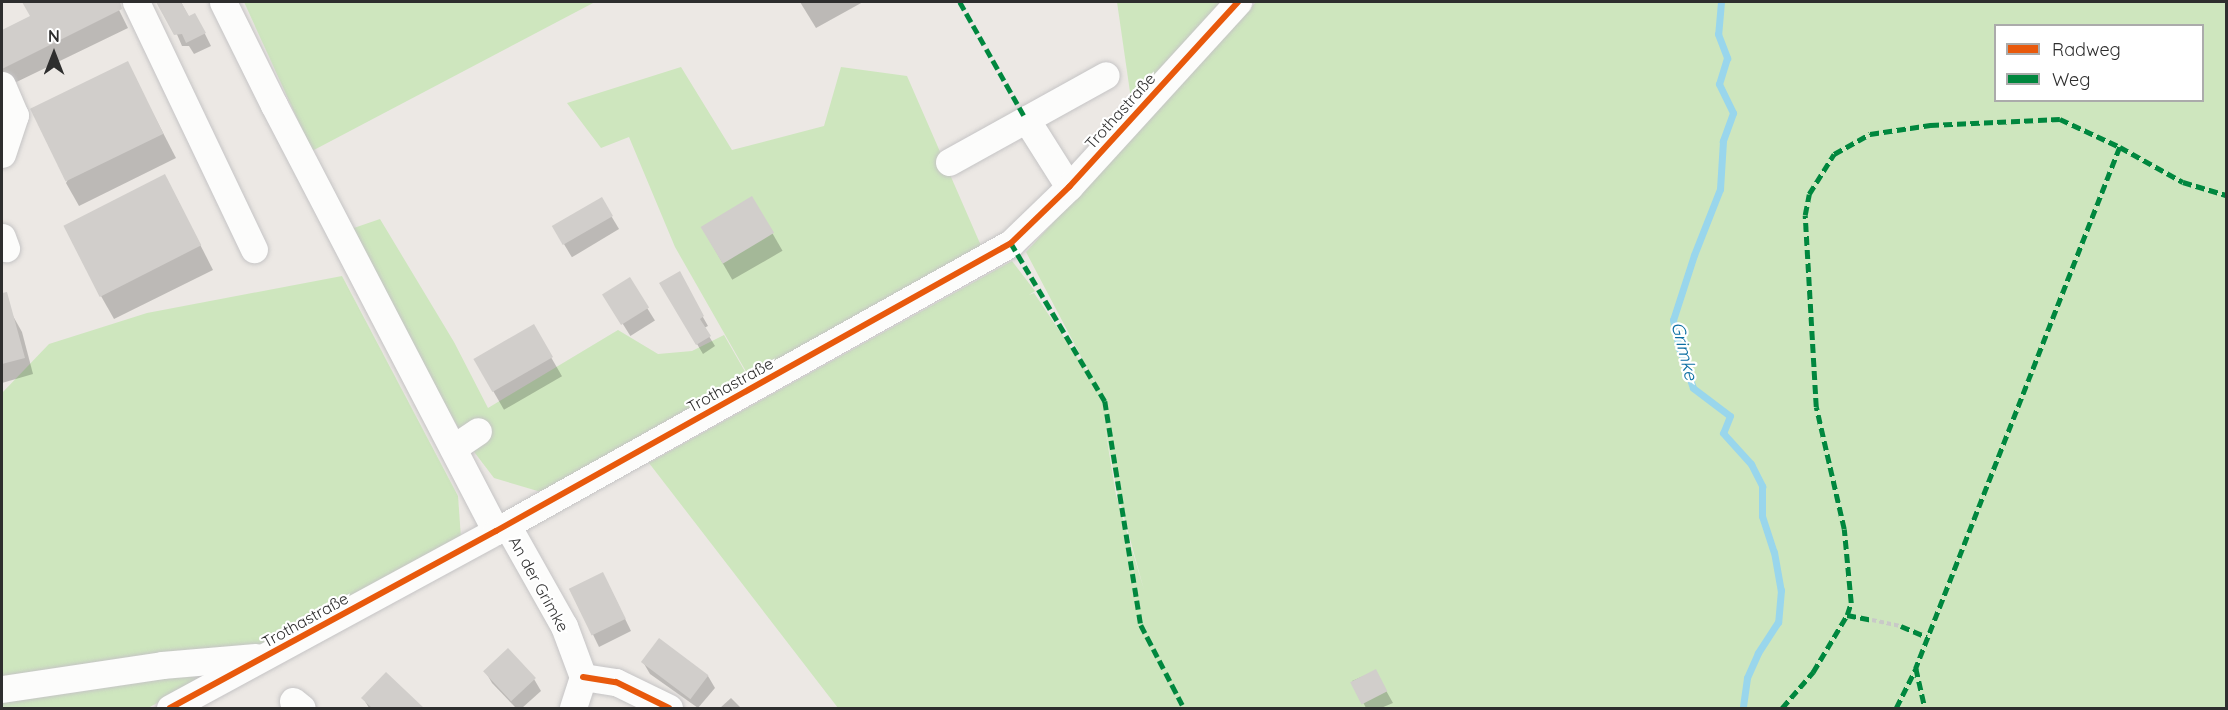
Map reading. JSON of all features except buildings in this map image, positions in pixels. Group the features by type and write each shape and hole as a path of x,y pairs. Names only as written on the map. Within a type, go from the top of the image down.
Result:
{"street":[{"path":"136,2 254,249"},
{"name":"An der Grimke","path":"223,2 274,105 453,447 501,528 564,626 583,677"},
{"name":"Trothastraße","path":"170,708 501,528 1011,243 1069,187 1238,2"},
{"path":"949,162 1106,75"},
{"path":"2,85 15,115 2,154"},
{"path":"1026,120 1069,187"},
{"path":"453,447 478,431"},
{"path":"2,689 162,665 268,656"},
{"path":"573,708 583,677 616,682 669,708"}],"path":[{"path":"1872,620 1901,626"}],"green space":[{"path":"244,2 595,2 312,151"},
{"path":"1117,2 1225,2 1132,106"},
{"path":"1256,2 2226,2 2226,708 838,708 649,463 1012,261 1035,291 1029,295 1034,293 1096,385 1026,252","holes":["1105,428 1118,495 1144,590 1116,495"]},
{"path":"681,67 732,150 824,126 841,67 907,76 982,248 748,375 675,247 629,137 601,148 567,103"},
{"path":"380,219 454,342 488,408 618,330 658,354 692,351 724,335 747,375 541,492 494,478 465,440 348,230"},
{"path":"342,276 458,496 461,538 148,708 2,708 2,393 49,344 147,313"}],"waterway":[{"name":"Grimke","path":"1721,2 1718,34 1727,58 1719,84 1733,113 1723,141 1720,189 1694,255 1673,320 1679,348 1693,388 1730,416 1723,433 1751,464 1762,486 1762,516 1774,552 1781,590 1778,622 1758,653 1747,678 1743,708"}],"marked path":[{"path":"960,2 1026,119"},
{"path":"1782,708 1813,672 1847,615 1851,603 1844,529 1816,407 1805,215 1809,194 1834,154 1870,134 1930,125 2060,119 2120,147 1916,668 1925,708"},
{"path":"2120,147 2183,182 2226,195"},
{"path":"1011,243 1105,401 1141,625 1184,708"},
{"path":"1847,615 1872,620"},
{"path":"1901,626 1927,637"},
{"path":"1896,708 1916,668"}],"cycle path":[{"path":"170,708 496,531 1011,243 1069,187 1238,2"},
{"path":"583,677 616,682 669,708"}]}
